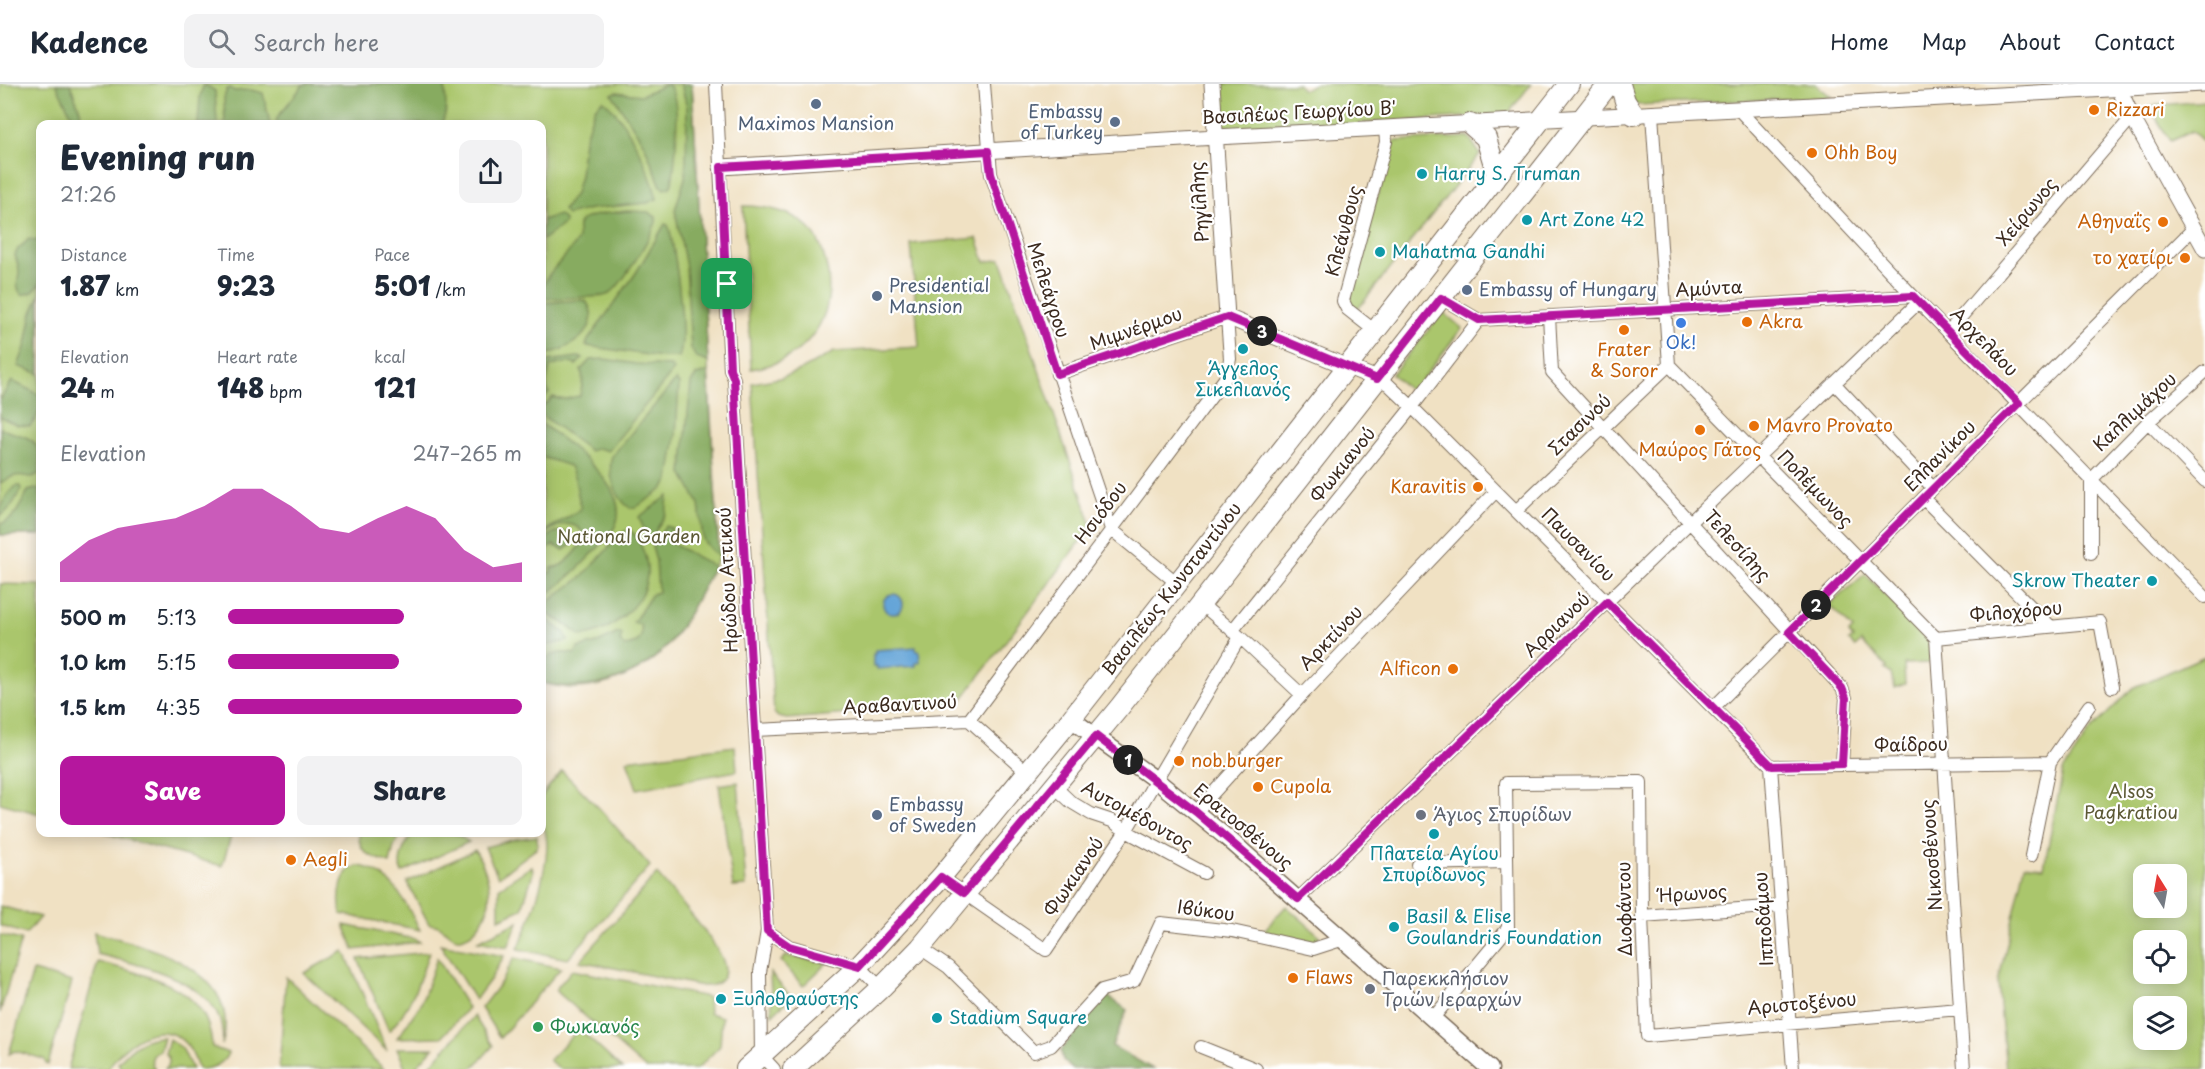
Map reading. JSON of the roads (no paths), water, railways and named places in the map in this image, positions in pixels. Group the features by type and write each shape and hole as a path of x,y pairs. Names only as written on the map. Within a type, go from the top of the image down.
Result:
{"main road":[{"name":"Βασιλέως Κωνσταντίνου","path":"746,1069 768,1062 941,877 1071,719 1569,84"},
{"name":"Βασιλέως Κωνσταντίνου","path":"793,1069 881,988 920,948 1055,787 1609,84"},
{"path":"1620,84 1625,101 1643,115"},
{"path":"1470,124 1486,138 1497,175"},
{"name":"Ερατοσθένους","path":"1071,719 1196,812 1490,1069"}],"street":[{"name":"Ηρώδου Αττικού","path":"716,84 730,369 734,379 767,931 760,972 768,1062"},
{"name":"Μελεάγρου","path":"984,84 991,174 1111,529"},
{"name":"Ρηγίλλης","path":"1212,84 1227,317"},
{"name":"Βασιλέως Γεωργίου Β'","path":"721,167 1216,137 2204,84"},
{"path":"2119,87 2132,117 2205,249"},
{"name":"Αρχελάου","path":"1739,110 1916,299 2205,597"},
{"path":"1643,115 1669,365"},
{"name":"Χείρωνος","path":"1949,332 2132,117"},
{"name":"Κλεάνθους","path":"1375,331 1347,309 1343,302 1386,142 1385,128"},
{"name":"Ελλανίκου","path":"1713,708 2193,229"},
{"path":"1441,298 1479,320"},
{"name":"Αμύντα","path":"1479,320 1916,299"},
{"name":"Αρριανού","path":"1298,899 1691,522 1834,383 1916,299"},
{"name":"Τελεσίλης","path":"1549,316 1552,372 1842,688 1846,698 1842,764"},
{"name":"Παυσανίου","path":"1227,317 1388,384 1772,766"},
{"name":"Μιμνέρμου","path":"1057,374 1227,317"},
{"name":"Ησιόδου","path":"969,720 1226,377 1230,364 1227,317"},
{"name":"Φωκιανού","path":"964,893 1046,950 1126,831 1236,634 1479,320"},
{"name":"Στασινού","path":"1516,511 1669,365"},
{"name":"Πολέμωνος","path":"1669,365 1936,638"},
{"name":"Καλλιμάχου","path":"2091,480 2148,422 2205,372"},
{"path":"1834,383 1933,488"},
{"path":"2148,422 2205,481"},
{"path":"2091,480 2091,553"},
{"name":"Αρκτίνου","path":"1196,812 1302,695 1496,491"},
{"path":"1923,498 2050,627"},
{"path":"1111,529 1177,583"},
{"path":"1201,604 1302,695"},
{"name":"Φιλοχόρου","path":"1936,638 2100,622 2112,687"},
{"name":"Νικοσθένους","path":"1936,638 1964,1069"},
{"path":"2031,856 2050,762 2089,706"},
{"name":"Αραβαντινού","path":"755,730 969,720 1027,772"},
{"name":"Φαίδρου","path":"1772,766 2050,762"},
{"name":"Ιπποδάμου","path":"1772,766 1793,1069"},
{"name":"Διοφάντου","path":"1507,862 1506,783 1641,782 1642,916 1647,1036"},
{"name":"Αυτομέδοντος","path":"1055,787 1071,802 1091,814 1112,821 1126,831 1204,873"},
{"path":"1417,864 1507,862 1508,928 1433,1018"},
{"path":"941,877 964,893"},
{"name":"Ήρωνος","path":"1642,916 1781,906"},
{"name":"Ιβύκου","path":"920,948 948,967 1034,1052 1051,1046 1101,990 1134,981 1161,923 1232,932 1313,949 1344,939"},
{"path":"767,931 789,946 860,966 881,988"},
{"name":"Αριστοξένου","path":"1647,1036 1960,1009"},
{"path":"1201,1047 1256,1069"}],"water":[{"path":"893,594 900,597 903,604 900,611 893,614 886,611 883,604 886,597"},
{"path":"916,647 916,651 919,651 920,662 916,663 916,666 877,669 877,666 873,666 875,650"}],"place":[{"name":"Maximos Mansion","path":"816,104"},
{"name":"Rizzari","path":"2094,110"},
{"name":"Embassy of Turkey","path":"1115,122"},
{"name":"Ohh Boy","path":"1812,153"},
{"name":"Harry S. Truman","path":"1422,174"},
{"name":"Art Zone 42","path":"1527,220"},
{"name":"Αθηναΐς","path":"2163,222"},
{"name":"Mahatma Gandhi","path":"1380,252"},
{"name":"το χατίρι","path":"2185,258"},
{"name":"Embassy of Hungary","path":"1467,290"},
{"name":"Presidential Mansion","path":"877,296"},
{"name":"Akra","path":"1747,322"},
{"name":"Ok!","path":"1681,323"},
{"name":"Frater & Soror","path":"1624,330"},
{"name":"Άγγελος Σικελιανός","path":"1243,349"},
{"name":"Mavro Provato","path":"1754,426"},
{"name":"Μαύρος Γάτος","path":"1700,430"},
{"name":"Karavitis","path":"1478,487"},
{"name":"Skrow Theater","path":"2152,581"},
{"name":"Alficon","path":"1453,669"},
{"name":"nob.burger","path":"1179,761"},
{"name":"Cupola","path":"1258,787"},
{"name":"Embassy of Sweden","path":"877,815"},
{"name":"Άγιος Σπυρίδων","path":"1421,815"},
{"name":"Πλατεία Αγίου Σπυρίδωνος","path":"1434,834"},
{"name":"Aegli","path":"291,860"},
{"name":"Basil & Elise Goulandris Foundation","path":"1394,927"},
{"name":"Flaws","path":"1293,978"},
{"name":"Παρεκκλήσιον Τριών Ιεραρχών","path":"1370,989"},
{"name":"Ξυλοθραύστης","path":"721,999"},
{"name":"Stadium Square","path":"937,1018"},
{"name":"Φωκιανός","path":"538,1027"}],"park label":[{"name":"National Garden","path":"629,537"},
{"name":"Alsos Pagkratiou","path":"2131,802"}]}
